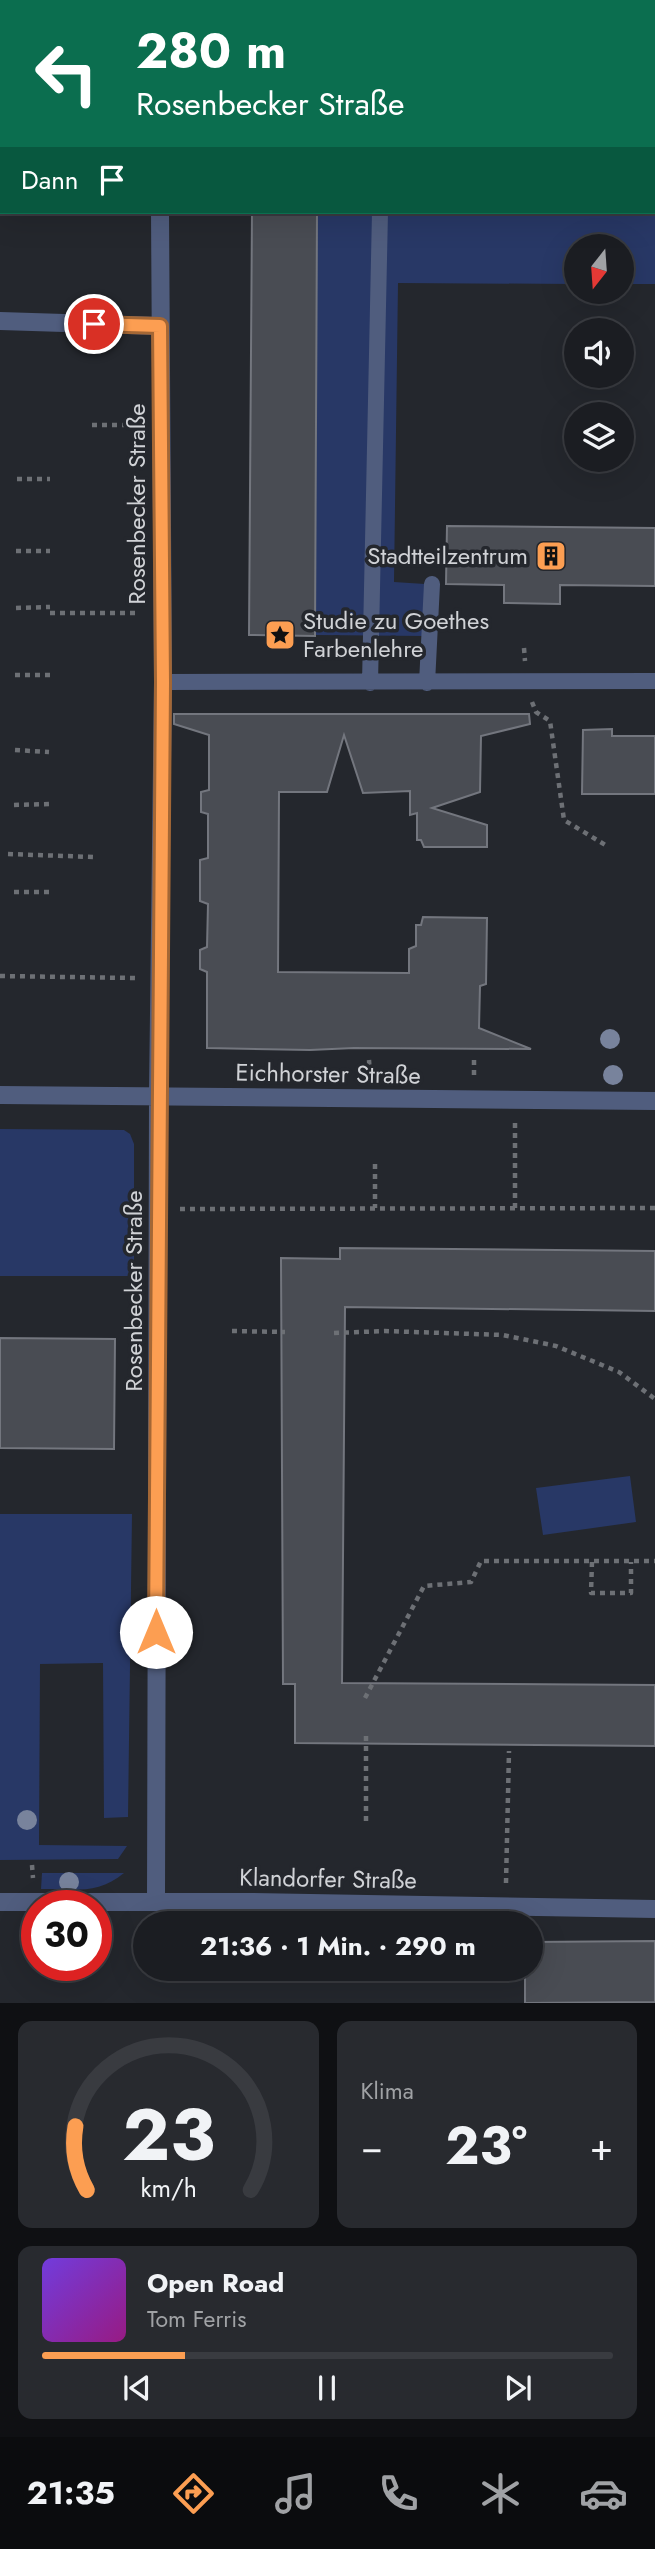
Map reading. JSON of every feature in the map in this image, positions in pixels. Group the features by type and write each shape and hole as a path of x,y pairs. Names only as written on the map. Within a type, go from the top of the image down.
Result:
{"street":[{"name":"Rosenbecker Straße","path":"156,1901 158,1096 163,682 160,214"},
{"path":"0,321 160,326"},
{"name":"Eichhorster Straße","path":"0,1095 655,1101"},
{"name":"Klandorfer Straße","path":"0,1902 156,1901 655,1909"}],"lane":[{"path":"370,683 380,214"},
{"path":"427,683 432,584"},
{"path":"163,682 655,681"}],"path":[{"path":"92,425 161,425"},
{"path":"17,479 50,479"},
{"path":"16,551 50,551"},
{"path":"16,608 163,612"},
{"path":"15,676 50,675"},
{"path":"531,701 536,712 550,721 564,820 607,846"},
{"path":"15,750 49,752"},
{"path":"14,805 49,804"},
{"path":"8,853 93,857"},
{"path":"14,892 49,892"},
{"path":"0,976 160,978"},
{"path":"514,1208 515,1101"},
{"path":"375,1164 376,1208"},
{"path":"158,1209 655,1208"},
{"path":"232,1331 285,1332"},
{"path":"334,1333 385,1331 503,1335 543,1343 620,1372 655,1399"},
{"path":"365,1698 424,1586 471,1582 481,1561 655,1561"},
{"path":"592,1562 591,1593 631,1592 631,1562"},
{"path":"366,1731 366,1821"},
{"path":"506,1908 509,1751"}],"shaded area":[{"path":"317,214 655,214 655,284 634,284 634,234 564,234 564,284 398,283 394,582 425,584 425,636 315,635"},
{"path":"0,1129 124,1130 130,1134 134,1144 134,1276 0,1276"},
{"path":"630,1476 636,1522 543,1535 536,1488"},
{"path":"0,1514 132,1514 128,1817 104,1818 103,1663 40,1664 39,1845 127,1846 118,1859 0,1860"},
{"path":"42,1873 124,1873 95,1888 41,1889"}],"building":[{"path":"252,214 317,214 315,636 249,635"},
{"name":"Stadtteilzentrum","path":"447,526 655,528 655,586 560,585 560,604 504,603 504,585 446,584"},
{"path":"174,714 529,714 530,724 481,736 480,792 432,808 487,825 487,847 424,847 421,840 417,840 417,813 410,815 410,791 363,793 344,735 327,792 279,792 278,972 409,973 409,949 416,946 416,925 421,925 423,917 487,918 486,984 480,986 479,1028 531,1049 207,1048 207,972 200,969 200,950 207,947 208,904 200,901 200,860 208,858 208,814 201,812 201,792 209,790 209,735 174,724"},
{"path":"612,729 612,736 655,736 655,794 582,794 583,730"},
{"path":"340,1248 655,1251 655,1311 345,1307 342,1683 655,1685 655,1746 295,1743 295,1684 283,1684 281,1258 340,1259"},
{"path":"0,1338 115,1339 114,1449 0,1448"},
{"path":"655,1941 655,2002 525,2003 525,1981 543,1981 543,1942"}],"place":[{"name":"Stadtteilzentrum","path":"551,556"},
{"name":"Studie zu Goethes Farbenlehre","path":"280,635"}],"route":[{"path":"94,324 160,326 163,682 156,1632"}]}
